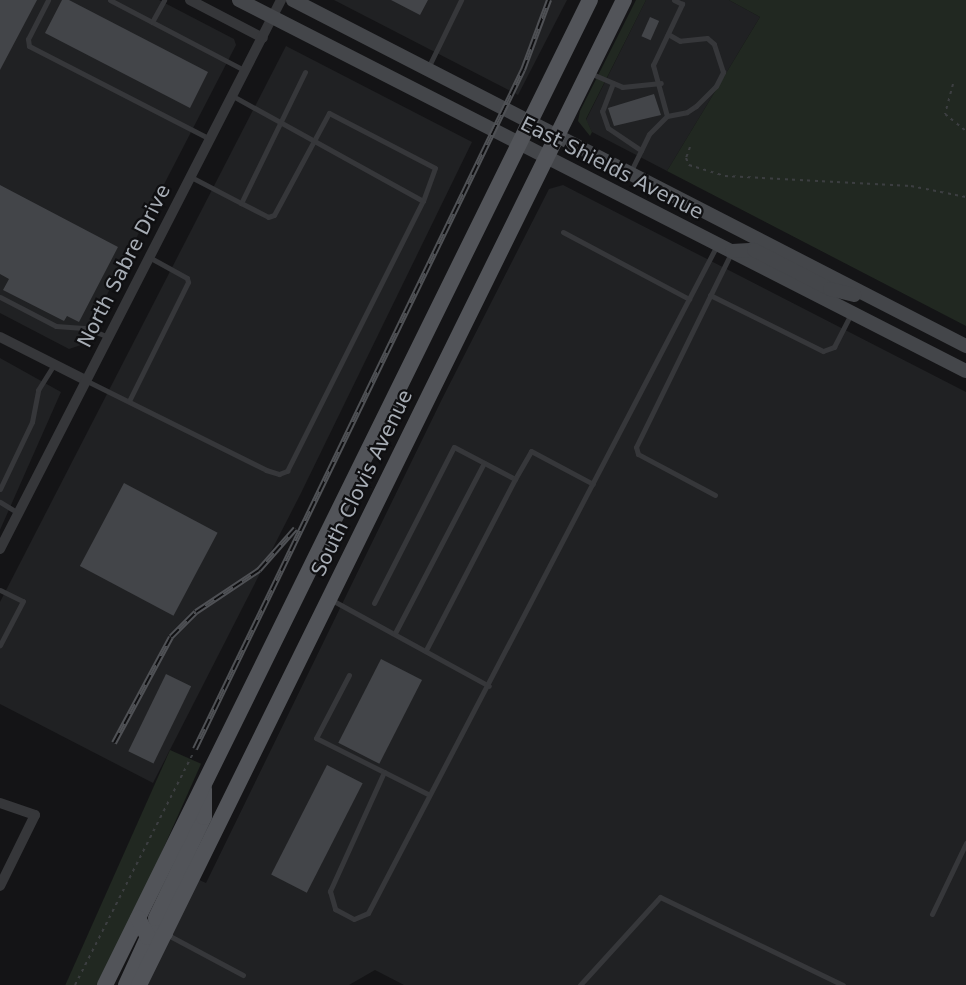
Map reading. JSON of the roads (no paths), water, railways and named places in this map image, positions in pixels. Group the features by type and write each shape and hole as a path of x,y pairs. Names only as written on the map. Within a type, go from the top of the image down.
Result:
{"main road":[{"name":"East Shields Avenue","path":"239,0 966,371"},
{"name":"East Shields Avenue","path":"293,0 555,137 966,346"},
{"name":"South Clovis Avenue","path":"105,985 590,0"},
{"name":"South Clovis Avenue","path":"139,985 624,0"},
{"path":"732,251 754,250 830,289 882,303"},
{"path":"165,933 159,929 156,918 204,818 204,783"},
{"path":"126,985 148,937 138,918"}],"street":[{"path":"190,0 263,38"},
{"name":"North Sabre Drive","path":"0,549 281,0"},
{"path":"0,337 85,380"},
{"path":"0,803 35,815 0,886"}],"lane":[{"path":"48,0 28,39 29,46 210,139"},
{"path":"110,0 246,71"},
{"path":"152,22 164,0"},
{"path":"427,70 461,0"},
{"path":"667,116 661,83 653,65 682,4 674,0"},
{"path":"629,175 649,134 667,116 687,112 696,106 716,86 723,72 714,44 707,38 680,41 668,34"},
{"path":"241,203 305,72"},
{"path":"587,72 622,87 661,83"},
{"path":"613,83 602,111 608,128 641,150"},
{"path":"233,96 312,138 321,148 423,201"},
{"path":"85,380 266,470 279,474 287,471 423,201 435,168 329,113 312,138 274,215 268,217 191,177"},
{"path":"563,232 689,299"},
{"path":"384,772 330,891 335,909 347,918 368,913 428,794 489,686 718,244"},
{"path":"715,495 638,454 636,447 732,251"},
{"path":"129,401 188,282 187,278 149,257"},
{"path":"710,295 823,351 834,347 852,313"},
{"path":"0,297 57,326 87,328 108,337"},
{"path":"0,489 32,422 38,390 54,364"},
{"path":"374,603 454,447 515,479"},
{"path":"426,650 531,451 593,484"},
{"path":"395,633 484,463"},
{"path":"0,502 18,513"},
{"path":"0,590 23,601 0,645"},
{"path":"329,598 489,686"},
{"path":"349,675 316,738 428,794"},
{"path":"932,914 966,843"},
{"path":"580,985 660,897 843,985"},
{"path":"165,933 243,975"}],"railway":[{"path":"195,749 523,70 549,0"},
{"path":"114,743 171,637 196,612 259,570 295,529"}]}
